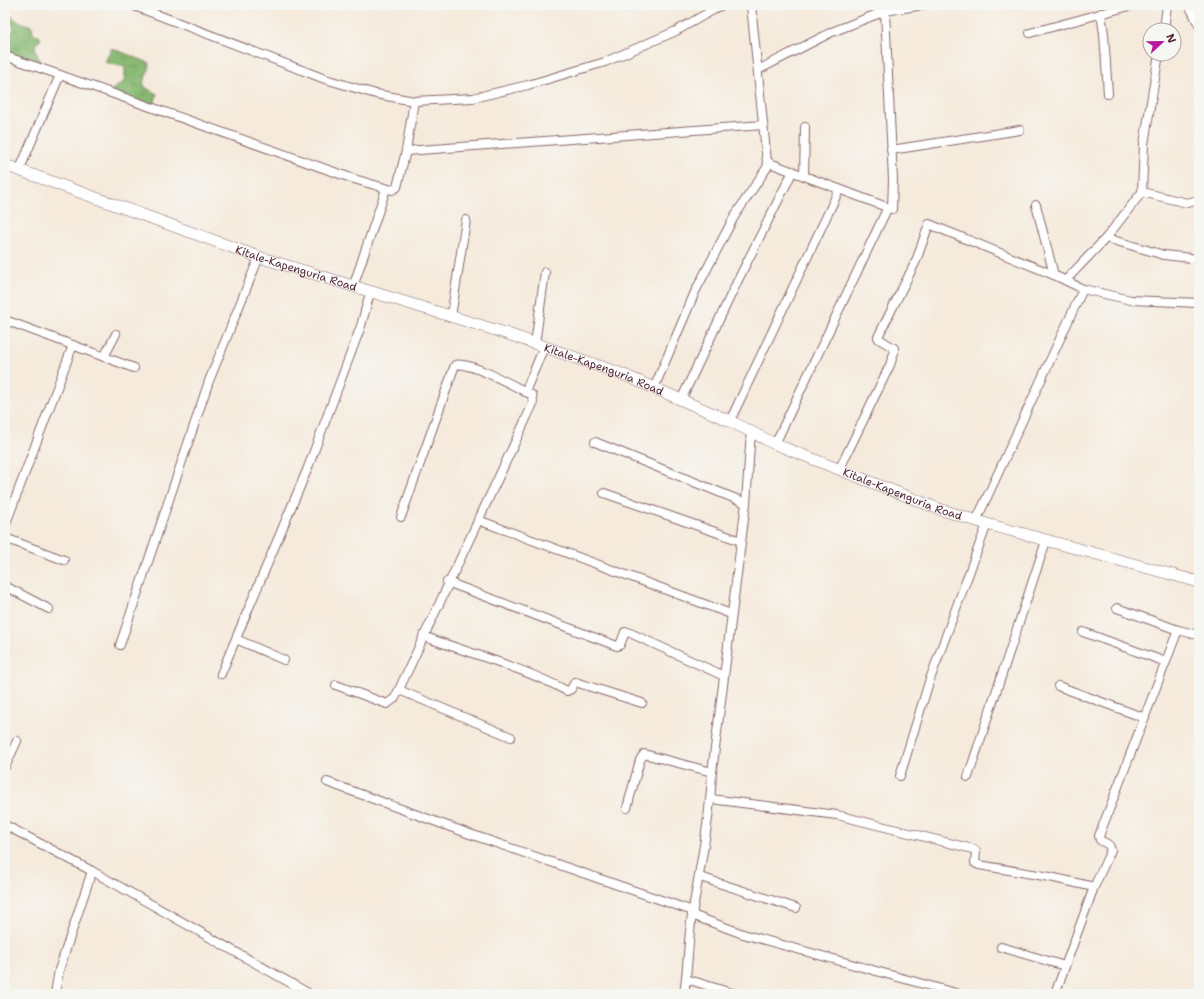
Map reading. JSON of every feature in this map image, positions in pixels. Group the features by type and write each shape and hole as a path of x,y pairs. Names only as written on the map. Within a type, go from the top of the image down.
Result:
{"highway":[{"name":"Kitale-Kapenguria Road","path":"5,164 18,171 259,256 370,293 452,317 622,374 730,421 775,444 925,504 981,523 1199,582"}],"street":[{"path":"132,5 325,79 376,94 414,102 473,98 528,85 605,62 676,30 722,5"},
{"path":"751,5 767,162 838,190 892,209 885,11"},
{"path":"758,70 832,32 885,11 923,5"},
{"path":"1030,33 1133,5"},
{"path":"1165,22 1168,5"},
{"path":"1189,5 1199,25"},
{"path":"1101,13 1108,94"},
{"path":"5,56 164,113 392,190 397,187 406,151 414,102"},
{"path":"1066,280 1106,238 1142,192 1144,144 1158,62"},
{"path":"18,171 60,75"},
{"path":"406,151 763,125"},
{"path":"804,176 805,126"},
{"path":"891,150 1020,130"},
{"path":"654,388 695,292 734,217 770,163"},
{"path":"682,400 738,280 793,171"},
{"path":"353,287 386,189"},
{"path":"730,421 838,190"},
{"path":"1142,192 1187,203 1199,200"},
{"path":"1036,205 1054,275"},
{"path":"775,444 888,207"},
{"path":"452,317 466,220"},
{"path":"839,470 890,366 894,348 878,337 916,261 929,224 1083,288 1131,300 1199,302"},
{"path":"1106,238 1164,255 1191,258"},
{"path":"120,645 209,382 259,256"},
{"path":"525,392 539,346 545,272"},
{"path":"900,776 981,523 1083,288"},
{"path":"222,674 307,470 361,326 370,293"},
{"path":"5,320 134,368"},
{"path":"104,357 116,334"},
{"path":"5,526 73,345"},
{"path":"336,685 387,704 392,701 399,690 447,582 532,406 532,395 483,371 460,364 455,365 401,517"},
{"path":"684,994 693,913 700,877 711,799 712,772 746,503 751,431"},
{"path":"595,442 746,503"},
{"path":"604,493 741,541"},
{"path":"478,520 731,614"},
{"path":"5,538 64,560"},
{"path":"968,777 1046,541"},
{"path":"447,582 617,646 620,645 625,632 628,632 724,676"},
{"path":"5,586 49,609"},
{"path":"1117,608 1199,636"},
{"path":"1055,994 1094,887 1110,850 1109,845 1100,840 1099,836 1178,630"},
{"path":"1083,632 1166,662"},
{"path":"423,636 475,656 515,668 567,691 570,690 575,682 642,703"},
{"path":"236,640 284,660"},
{"path":"1058,686 1144,718"},
{"path":"399,690 511,738"},
{"path":"5,767 17,741"},
{"path":"627,808 640,760 644,754 712,772"},
{"path":"327,782 693,913 743,934 959,994"},
{"path":"711,799 836,815 972,849 977,854 975,863 979,865 1050,877 1094,887"},
{"path":"5,825 92,871 310,994"},
{"path":"55,994 60,970 92,871"},
{"path":"700,877 796,908"},
{"path":"1001,947 1065,966"},
{"path":"686,979 735,994"}],"green space":[{"path":"10,15 17,21 32,26 33,33 40,37 40,41 36,43 35,49 41,65 5,53 7,43 14,27 7,19"},
{"path":"112,48 149,63 149,69 143,83 146,88 157,94 154,106 110,91 125,81 125,67 105,62"}]}
